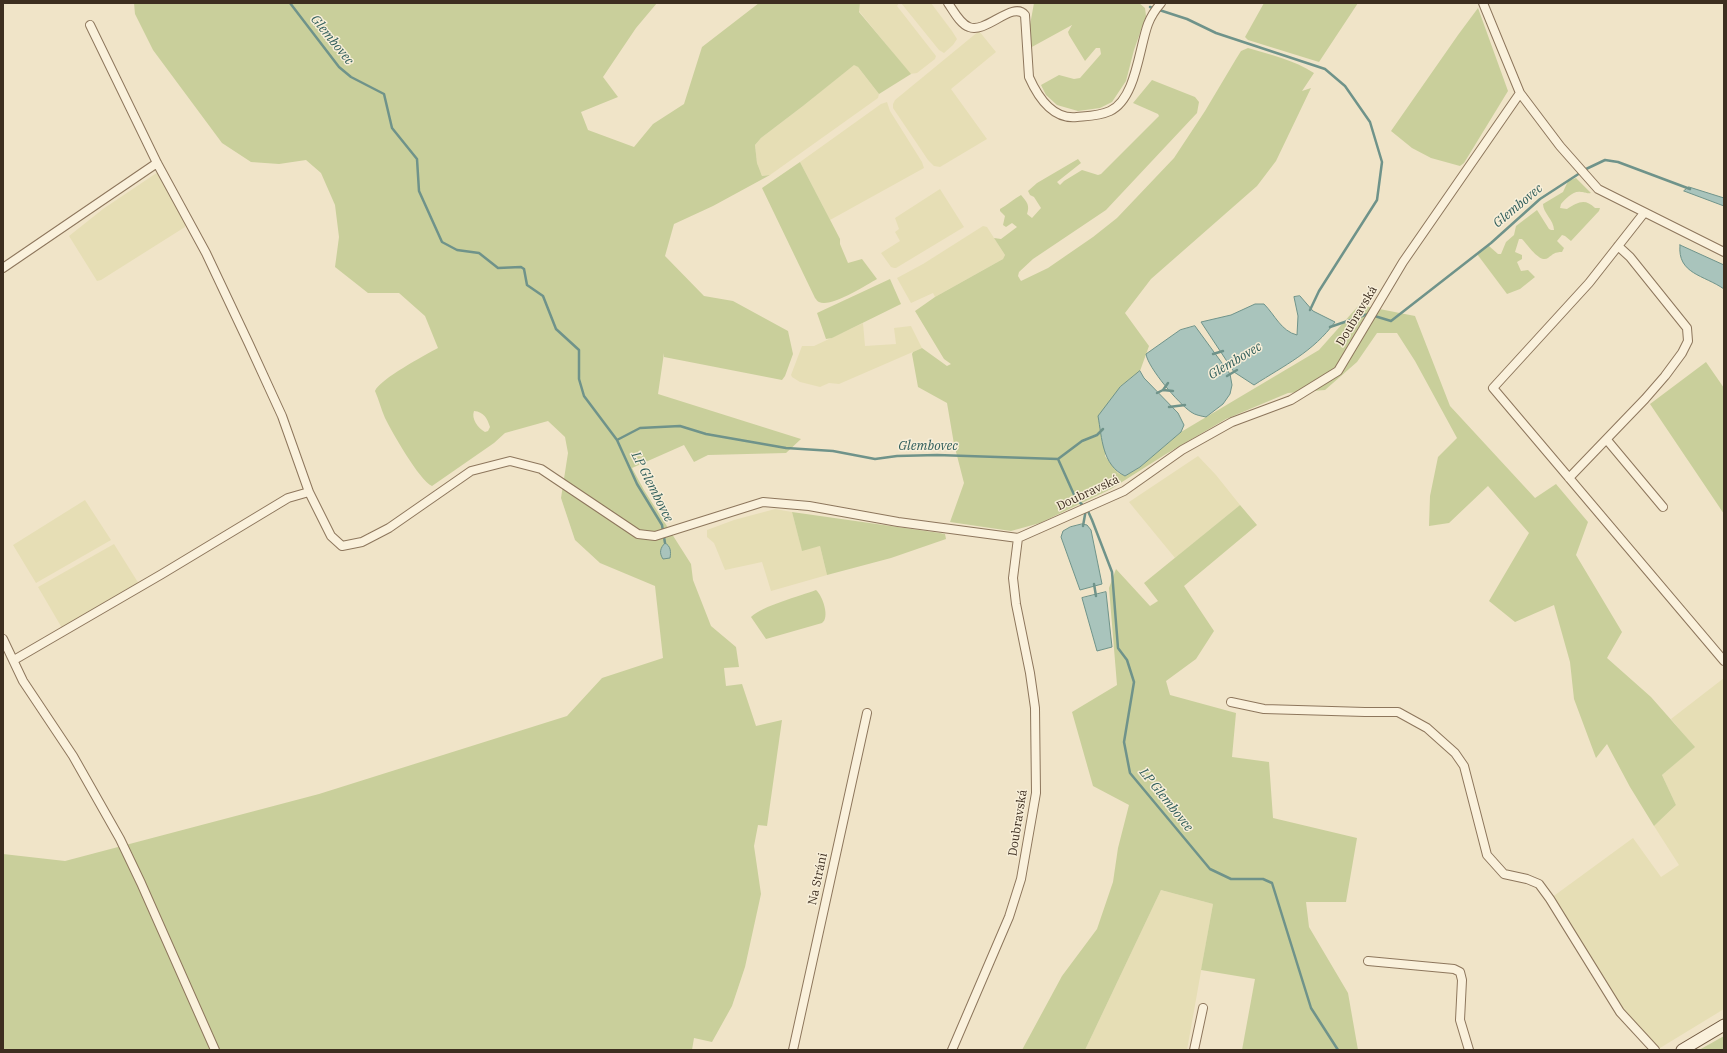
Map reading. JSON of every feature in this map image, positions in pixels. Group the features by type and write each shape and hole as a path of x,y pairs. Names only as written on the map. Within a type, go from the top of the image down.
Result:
{"main road":[{"path":"1682,1050 1724,1025"}],"street":[{"path":"948,3 964,25 970,28 976,28 982,25 1009,7 1018,7 1022,9 1025,14 1029,77 1032,85 1044,103 1060,114 1073,118 1098,115 1111,111 1123,99 1131,84 1148,25 1153,13 1160,3"},
{"path":"1483,3 1520,93 1560,146 1598,190 1724,252"},
{"path":"90,25 157,163 206,253 256,358 282,416 309,492 331,536 342,546 362,542 389,528 471,470 510,460 541,469 638,534 644,535 655,536 763,502 809,506 898,522 1018,538"},
{"name":"Doubravská","path":"952,1050 1009,917 1021,879 1036,793 1035,708 1030,673 1016,604 1013,578 1018,538 1124,491 1182,450 1232,422 1291,400 1338,371 1403,262 1520,93"},
{"path":"3,268 157,163"},
{"path":"1644,213 1589,283 1492,388 1724,661"},
{"path":"1569,478 1607,440 1665,376 1682,353 1688,341 1687,328 1630,257 1618,246"},
{"path":"1607,440 1663,507"},
{"path":"14,660 162,574 288,498 309,492"},
{"path":"3,639 23,681 73,756 120,839 215,1050"},
{"path":"1230,702 1264,709 1398,712 1427,728 1454,753 1464,766 1487,854 1504,874 1527,879 1539,884 1550,899 1620,1012 1655,1050"},
{"name":"Na Stráni","path":"793,1050 867,713"},
{"path":"1368,961 1454,969 1460,972 1462,980 1460,1020 1469,1050"},
{"path":"1194,1050 1203,1008"}],"shaded area":[{"path":"860,3 899,3 897,6 936,56 935,59 917,73 910,74 859,11"},
{"path":"901,3 931,3 957,39 953,45 944,53 939,50"},
{"path":"979,31 996,52 951,89 987,139 940,167 934,166 928,160 893,108 893,104 895,100"},
{"path":"854,64 879,94 878,98 770,175 762,176 757,163 755,145 761,138"},
{"path":"887,102 890,111 922,162 924,168 830,220 800,162 881,104"},
{"path":"158,172 185,223 185,227 101,280 97,281 69,236 103,209"},
{"path":"940,189 964,227 896,268 891,267 881,253 900,241 895,232 899,229 895,218"},
{"path":"983,226 987,227 1005,255 1003,259 935,297 933,293 911,303 897,278 923,264"},
{"path":"863,323 865,346 896,344 894,328 911,326 922,348 839,384 829,383 820,387 800,382 792,377 791,375 802,346 814,346"},
{"path":"1198,456 1216,475 1240,505 1175,558 1129,502"},
{"path":"85,500 111,540 36,583 13,545"},
{"path":"775,509 792,512 802,550 820,546 827,575 771,591 762,562 725,570 714,543 707,537 707,530 734,520"},
{"path":"114,544 139,584 62,628 38,587"},
{"path":"1724,678 1724,1009 1660,1048 1626,1013 1551,898 1633,838 1661,877 1679,865 1654,826 1676,805 1662,775 1694,747 1671,719"},
{"path":"1161,890 1213,904 1187,1050 1085,1050"}],"green space":[{"path":"134,3 657,3 636,28 603,77 618,97 581,112 588,130 634,147 653,124 684,104 702,47 759,3 860,3 859,12 911,74 879,94 858,67 854,65 761,138 755,145 757,163 762,176 770,175 713,206 674,224 665,256 704,296 733,301 788,331 793,354 785,376 782,380 664,357 664,353 658,394 801,439 786,453 708,455 694,462 684,445 632,468 644,490 691,564 693,580 711,626 736,647 739,667 724,668 726,686 742,684 756,726 782,720 767,826 758,825 754,846 761,894 745,967 732,1006 712,1042 694,1038 692,1050 3,1050 3,854 65,861 319,794 567,716 602,678 663,658 655,586 600,563 575,540 561,498 568,453 565,437 548,421 505,433 494,443 432,486 420,475 388,425 375,391 385,380 438,348 425,316 399,293 368,293 335,267 339,237 335,205 321,173 306,160 279,164 251,162 222,143 153,50 135,14","holes":["474,411 483,414 486,418 490,427 488,431 485,432 476,423 473,414"]},
{"path":"1034,3 1139,3 1145,8 1146,16 1134,50 1126,81 1112,102 1100,108 1078,111 1057,105 1046,95 1041,85 1059,75 1074,79 1080,78 1101,54 1100,48 1096,48 1085,61 1069,35 1068,32 1072,25 1030,48 1030,25"},
{"path":"1264,3 1358,3 1319,62 1248,40 1245,37"},
{"path":"1478,8 1508,91 1464,163 1460,166 1431,158 1412,148 1391,131"},
{"path":"1248,48 1290,61 1314,73 1302,91 1311,88 1276,161 1257,186 1151,279 1125,313 1149,346 1140,371 1120,387 1105,456 1118,473 1125,476 1140,467 1181,432 1319,350 1359,305 1415,316 1450,406 1535,498 1556,484 1588,522 1576,555 1622,632 1607,658 1651,697 1695,747 1662,775 1676,805 1654,826 1630,787 1607,744 1596,758 1574,699 1570,662 1554,605 1515,622 1489,601 1529,533 1488,486 1449,523 1429,526 1430,496 1438,457 1457,438 1415,361 1397,333 1377,333 1357,362 1325,390 1288,393 1226,419 1166,454 1111,489 1040,523 1011,531 950,522 964,483 954,444 947,403 918,387 912,354 913,352 922,348 947,366 951,364 944,359 915,311 935,297 1003,259 1005,255 994,238 1001,239 1017,227 1012,223 1006,227 1003,225 1005,216 1000,209 1021,195 1027,204 1027,214 1032,218 1041,208 1028,191 1037,183 1078,159 1081,163 1057,182 1060,185 1082,170 1098,175 1101,174 1159,116 1158,114 1133,103 1152,80 1195,97 1199,102 1197,113 1106,210 1033,259 1019,272 1018,276 1021,281 1048,268 1093,237 1117,218 1174,158 1205,111 1241,51"},
{"path":"800,162 840,239 840,244 848,263 862,259 877,279 832,302 819,302 815,298 762,188"},
{"path":"1576,178 1591,193 1575,192 1567,197 1561,204 1560,208 1567,209 1575,204 1585,202 1595,208 1600,208 1599,211 1571,241 1562,235 1557,241 1564,248 1562,252 1558,252 1548,258 1541,258 1530,249 1522,239 1519,239 1515,252 1522,255 1522,259 1517,262 1521,271 1528,270 1535,277 1520,289 1507,294 1477,254 1486,246 1489,246 1498,254 1501,254 1506,242 1514,235 1516,226 1537,210 1549,229 1554,230 1554,226 1543,207 1543,204 1563,192 1568,181"},
{"path":"890,279 901,304 832,338 826,339 817,313"},
{"path":"1706,362 1724,388 1724,514 1650,404"},
{"path":"1240,505 1257,525 1184,586 1214,631 1196,659 1166,681 1170,695 1236,713 1232,757 1269,762 1273,818 1357,838 1346,902 1306,902 1309,927 1348,993 1358,1050 1242,1050 1255,979 1201,970 1213,904 1161,890 1085,1050 1022,1050 1062,976 1097,929 1113,882 1118,848 1129,805 1093,786 1072,712 1117,685 1109,588 1116,569 1150,606 1158,601 1144,583"},
{"path":"792,512 940,533 945,534 946,539 891,558 827,575 820,546 802,551"},
{"path":"816,590 819,593 825,607 825,617 822,623 766,639 751,617 772,605"},
{"path":"1724,1036 1724,1050 1699,1050"}],"water":[{"path":"1689,187 1724,198 1724,206 1684,191"},
{"path":"1680,245 1724,265 1724,289 1693,273 1687,268 1680,255"},
{"path":"1300,296 1313,311 1335,322 1308,350 1254,385 1234,372 1201,322 1231,315 1255,304 1264,304 1282,326 1291,333 1297,335 1298,316 1294,297"},
{"path":"1195,326 1230,374 1232,385 1230,394 1223,404 1206,417 1193,413 1179,402 1152,368 1146,354 1180,330"},
{"path":"1140,371 1144,378 1178,413 1184,425 1181,432 1140,467 1125,476 1117,471 1107,458 1102,442 1098,416 1120,387"},
{"path":"1082,524 1087,525 1091,530 1102,584 1080,590 1061,537 1063,531 1070,527"},
{"path":"665,543 669,547 670,558 663,559 661,551"},
{"path":"1106,592 1112,647 1097,651 1082,598"}],"waterway":[{"name":"Glembovec","path":"290,3 339,67 351,77 384,94 392,128 417,159 419,191 442,242 457,250 479,253 498,268 521,267 524,269 527,285 543,296 556,329 579,350 579,379 584,396 617,440 640,428 680,426 706,434 786,448 833,451 875,459 897,456 937,455 1058,459 1082,441 1097,435 1103,429"},
{"path":"1150,7 1187,19 1216,33 1325,69 1345,86 1370,122 1382,162 1377,200 1319,291 1310,310"},
{"name":"Glembovec","path":"1584,170 1605,160 1618,162 1690,189"},
{"name":"Glembovec","path":"1330,327 1368,314 1391,321 1491,243 1540,199 1580,173"},
{"path":"1213,354 1223,351"},
{"name":"Glembovec","path":"1227,376 1237,370"},
{"path":"1157,393 1163,390 1168,383"},
{"path":"1163,390 1173,391"},
{"name":"Glembovec","path":"1169,407 1185,405"},
{"name":"LP Glembovce","path":"617,440 637,484 662,525 665,543"},
{"name":"LP Glembovce","path":"1058,459 1076,499 1087,509 1112,572 1118,648 1127,660 1134,682 1124,742 1130,773 1210,869 1231,879 1263,879 1272,883 1311,1008 1338,1050"},
{"path":"1083,526 1086,509"},
{"path":"1094,584 1096,596"}]}
